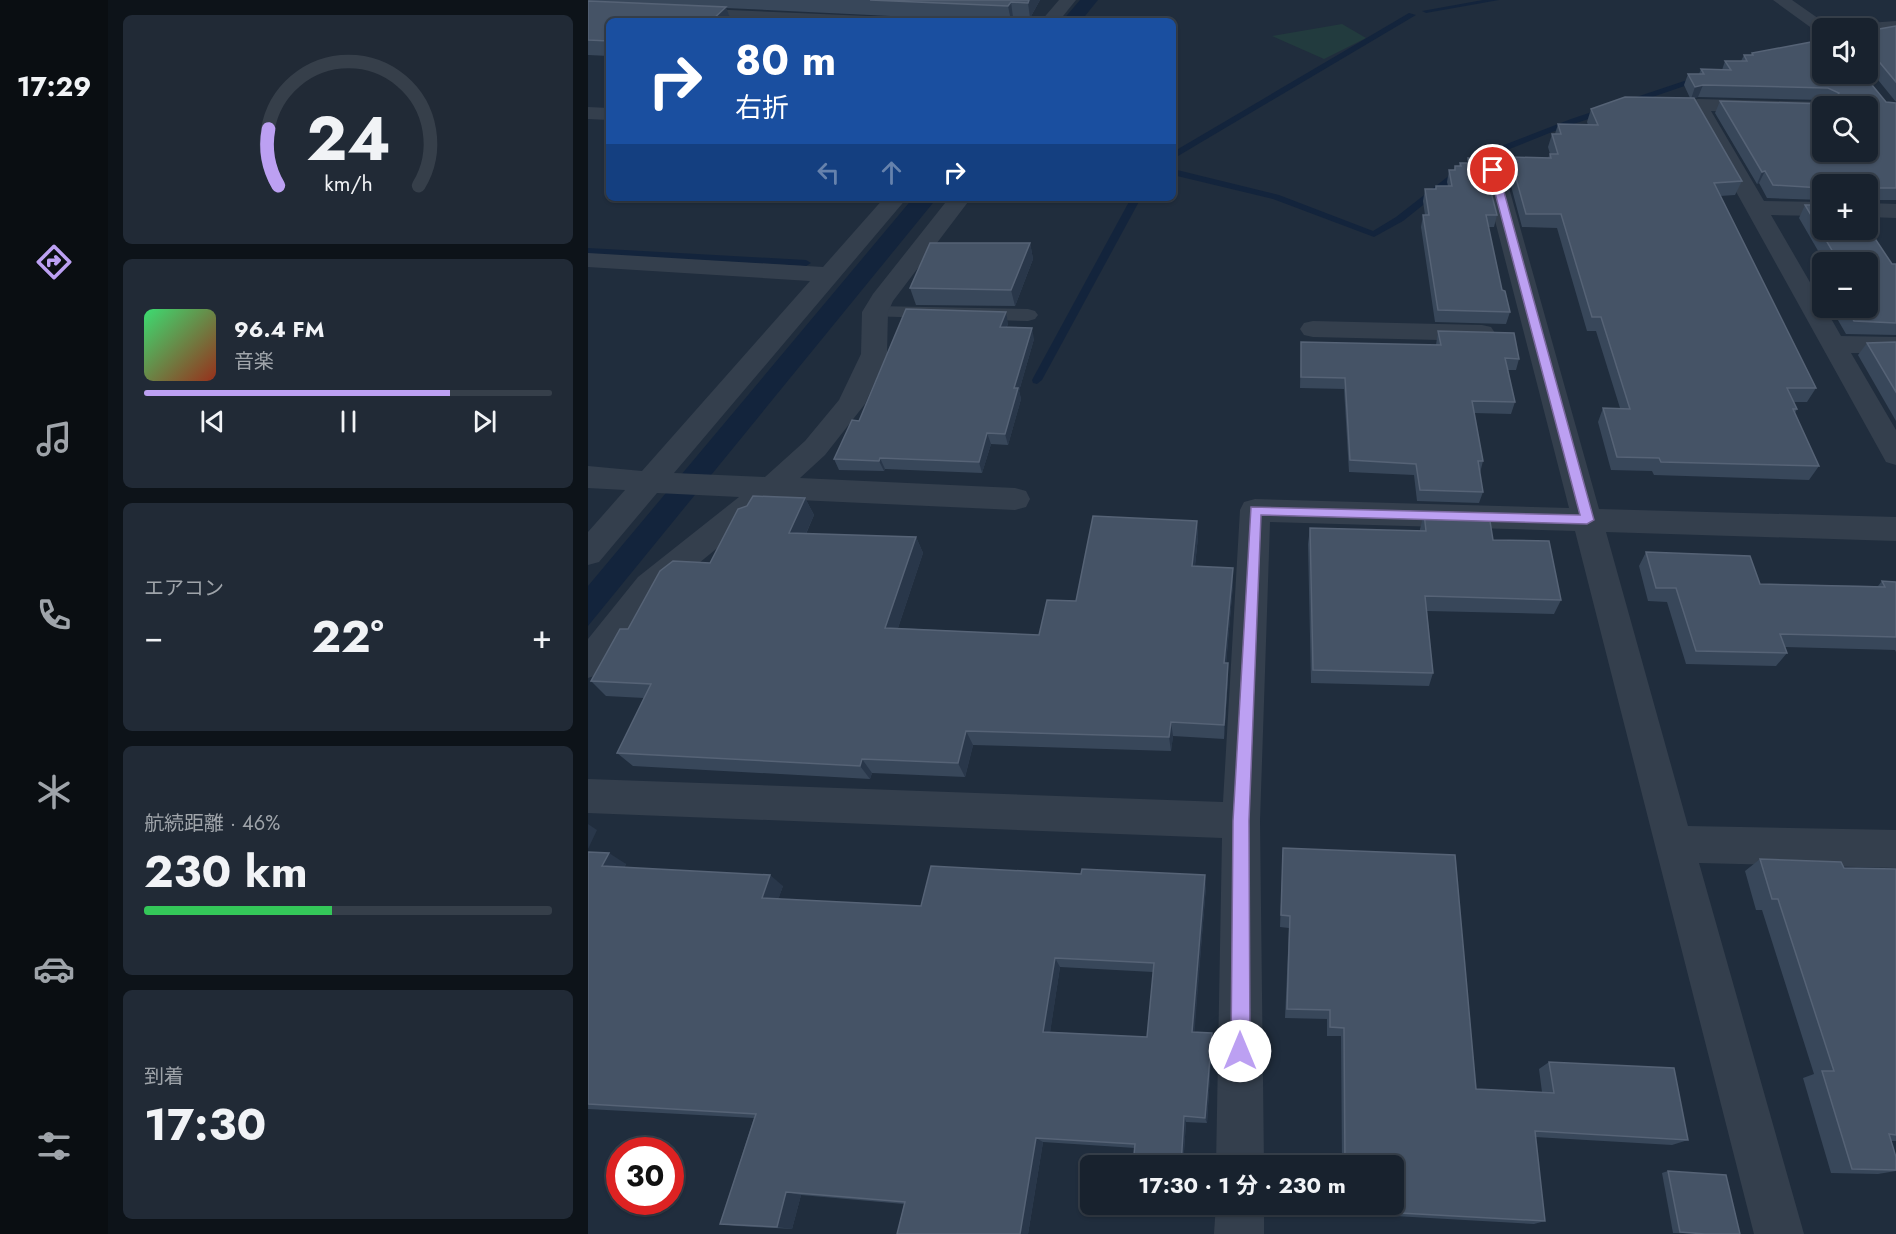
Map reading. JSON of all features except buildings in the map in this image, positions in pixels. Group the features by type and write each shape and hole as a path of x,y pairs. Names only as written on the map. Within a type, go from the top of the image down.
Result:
{"street":[{"path":"1053,18 1068,0"},
{"path":"1781,0 1812,21"},
{"path":"670,12 802,18"},
{"path":"1878,27 1896,26"},
{"path":"1812,108 1698,105 1896,455"},
{"path":"588,113 606,114"},
{"path":"1493,170 1518,334 1587,520 1779,1234"},
{"path":"588,553 658,483 829,275 893,201"},
{"path":"588,664 649,586 771,488 815,448 851,404 874,354 875,312 958,201"},
{"path":"1755,208 1812,209"},
{"path":"1878,210 1896,211"},
{"path":"588,261 829,275"},
{"path":"1313,329 1518,334"},
{"path":"1833,344 1896,345"},
{"path":"588,477 658,483 1015,499"},
{"path":"1240,1155 1241,821 1255,510 1896,529"},
{"path":"588,796 1241,821"},
{"path":"1674,844 1896,849"},
{"path":"1239,1234 1240,1215"}],"lane":[{"path":"875,312 1028,315"}],"green space":[{"path":"1342,24 1366,38 1324,59 1272,36"}],"water":[{"path":"1080,0 1098,0 1083,18 1065,18"},
{"path":"910,201 935,201 588,626 588,586"}],"waterway":[{"path":"1426,11 1496,0"},
{"path":"1176,154 1412,15"},
{"path":"1176,173 1276,197 1374,234 1399,219 1458,173 1499,150 1528,137 1702,77"},
{"path":"1037,380 1134,201"},
{"path":"588,251 806,263"}],"route":[{"path":"1240,1051 1241,821 1255,510 1587,520 1493,170"}]}
